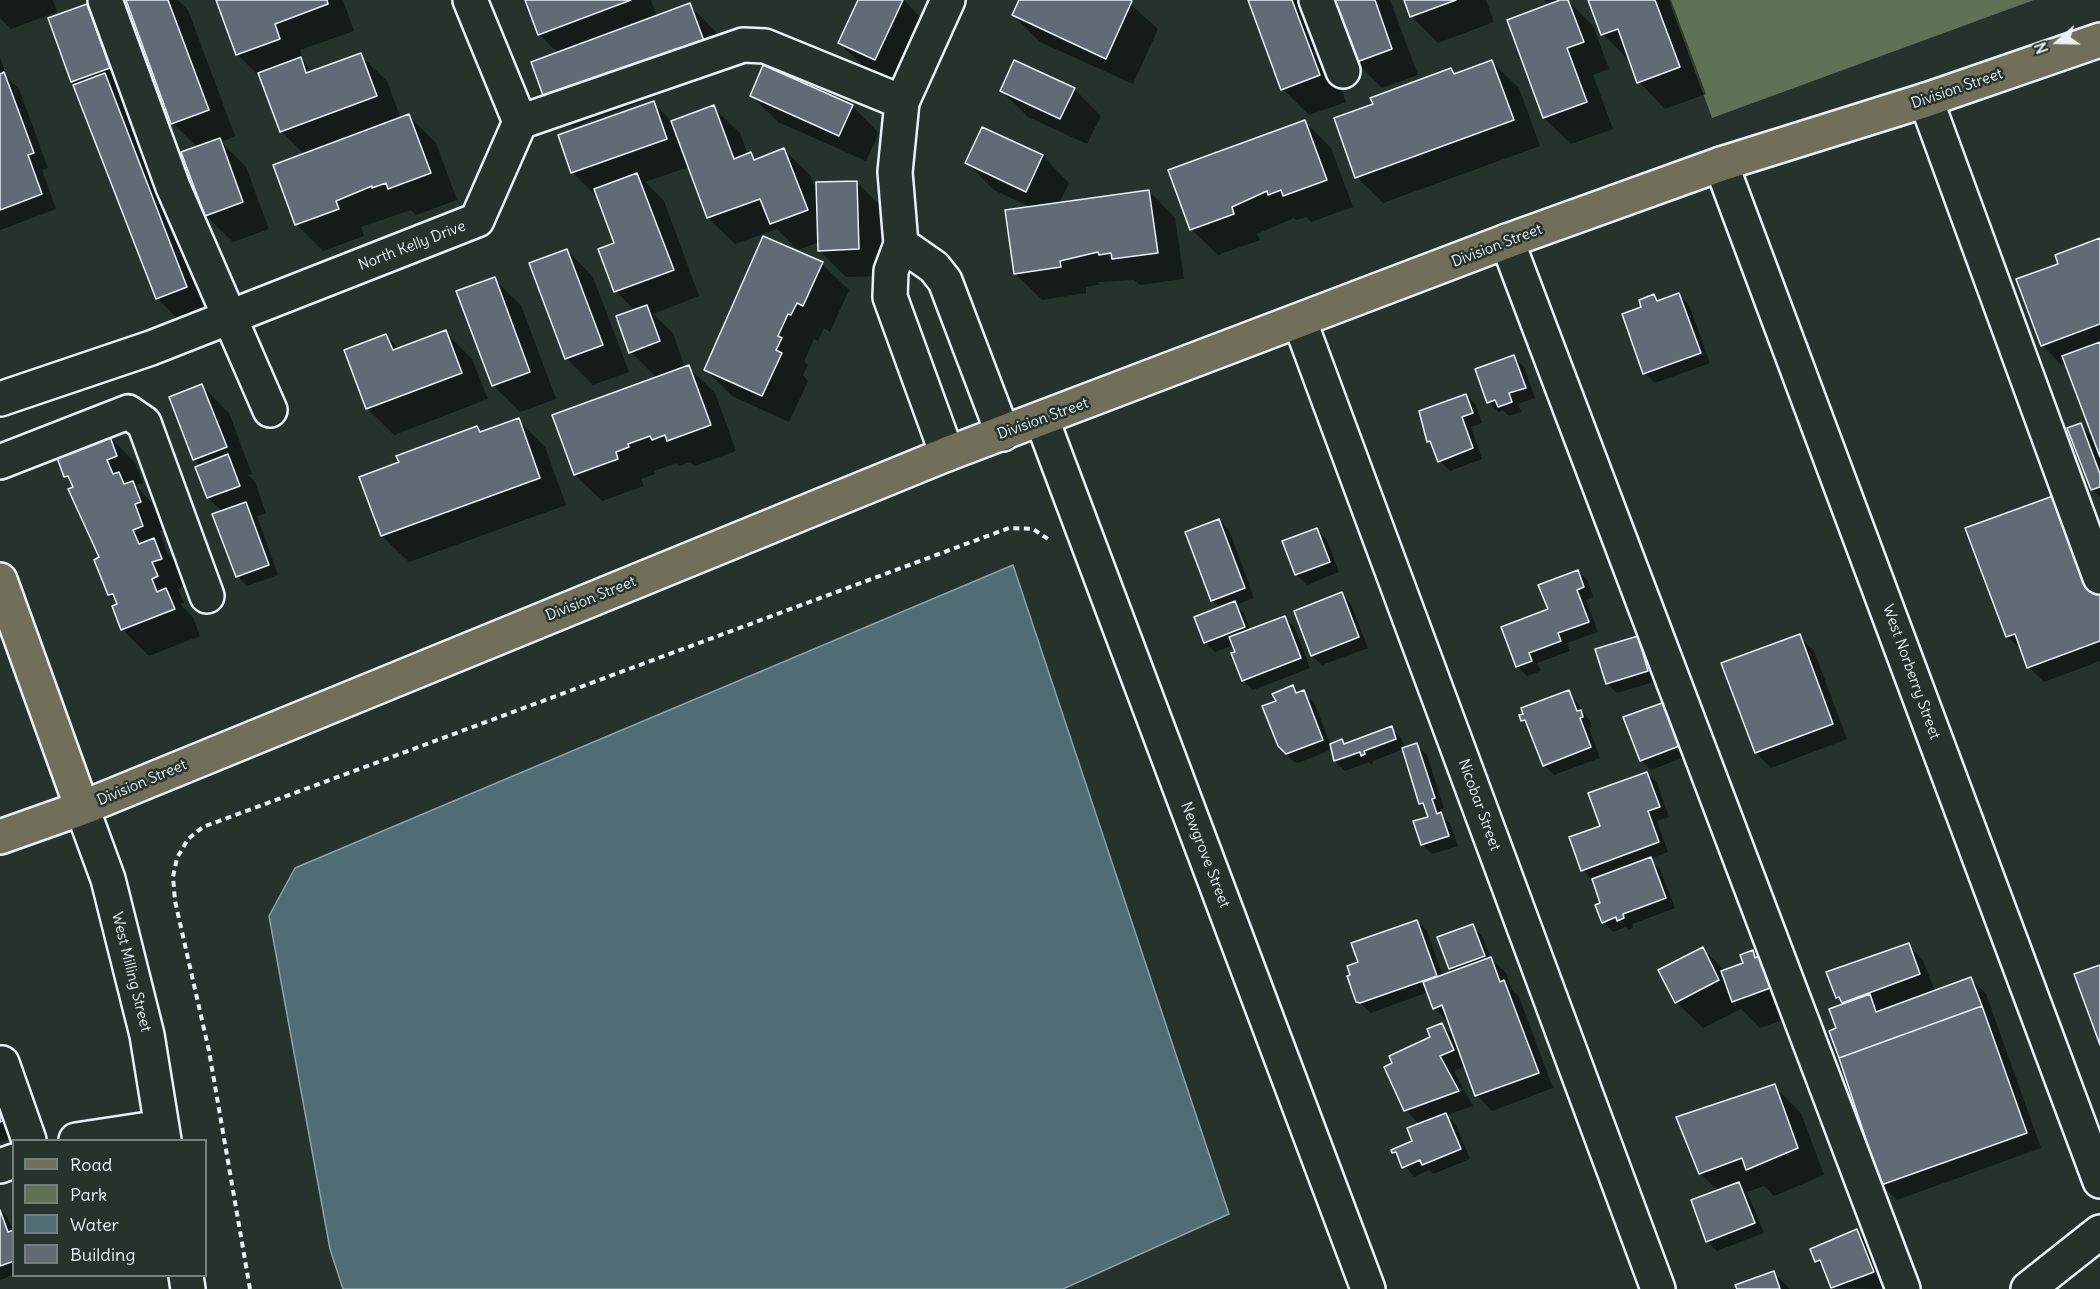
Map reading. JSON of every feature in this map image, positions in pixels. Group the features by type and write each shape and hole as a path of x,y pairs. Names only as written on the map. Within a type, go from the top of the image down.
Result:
{"main road":[{"name":"Division Street","path":"0,837 82,808 947,454 1300,322 1506,241 1721,164 1926,100 2100,40"},
{"path":"0,580 82,808"}],"street":[{"path":"105,0 173,187 270,410"},
{"path":"470,0 520,122 743,45 765,46 902,102"},
{"path":"947,454 890,297 891,271 901,244 895,172 902,102 948,0"},
{"path":"1316,0 1343,71"},
{"path":"1926,100 2100,577"},
{"name":"North Kelly Drive","path":"0,399 151,348 477,220 520,122"},
{"name":"West Norberry Street","path":"1721,164 2100,1180"},
{"path":"1506,241 1903,1289"},
{"path":"901,244 934,267 945,281 1003,434"},
{"name":"Nicobar Street","path":"1300,322 1658,1289"},
{"path":"0,462 128,412 144,423 207,596"},
{"name":"Newgrove Street","path":"1041,420 1368,1289"},
{"name":"West Milling Street","path":"82,808 115,904 147,1035 163,1134"},
{"path":"2,1063 29,1139"},
{"path":"90,1139 163,1134"},
{"path":"2028,1289 2100,1232"}],"path":[{"path":"250,1289 209,1051 175,901 173,877 177,858 188,839 204,827 1009,528 1033,529 1050,541"}],"green space":[{"path":"1669,0 2034,0 1712,118"}],"water":[{"path":"1013,565 1229,1214 1063,1289 343,1289 330,1249 269,916 295,868"}],"building":[{"path":"126,0 168,0 209,110 171,124"},
{"path":"216,0 327,0 328,4 275,24 280,39 236,55"},
{"path":"525,0 631,0 538,35"},
{"path":"858,0 903,0 875,60 838,43"},
{"path":"1019,0 1132,1 1106,59 1012,15"},
{"path":"1248,0 1292,0 1320,75 1281,90"},
{"path":"1331,0 1375,0 1392,49 1354,63"},
{"path":"1404,0 1456,0 1410,17"},
{"path":"1560,0 1568,0 1584,42 1567,48 1587,102 1543,118 1507,20"},
{"path":"1588,0 1655,0 1680,67 1637,83 1618,29 1601,35"},
{"path":"690,3 704,41 545,101 531,62"},
{"path":"87,4 110,68 71,82 48,18"},
{"path":"361,53 377,96 280,132 258,73 301,57 306,73"},
{"path":"1014,60 1075,88 1060,119 1000,91"},
{"path":"1492,60 1514,120 1355,178 1334,118 1373,104 1370,98 1451,68 1454,74"},
{"path":"763,65 853,105 839,136 750,96"},
{"path":"4,72 34,153 28,155 42,194 0,210 0,74"},
{"path":"105,73 187,287 156,299 73,85"},
{"path":"654,101 667,139 571,173 558,135"},
{"path":"714,105 734,159 751,152 754,160 784,148 808,210 770,224 760,199 707,218 671,121"},
{"path":"409,114 431,173 388,189 386,183 372,188 372,186 336,201 339,209 295,225 273,165"},
{"path":"1305,120 1327,180 1283,196 1281,190 1268,195 1267,191 1232,207 1234,214 1190,230 1168,170"},
{"path":"982,127 1043,155 1026,192 965,163"},
{"path":"220,138 243,202 205,216 181,152"},
{"path":"637,173 674,270 614,292 598,249 614,243 594,189"},
{"path":"857,181 859,249 818,251 816,182"},
{"path":"1149,190 1158,253 1112,259 1111,253 1099,255 1098,252 1060,261 1061,267 1014,274 1005,210"},
{"path":"763,236 823,262 803,306 797,303 791,315 788,314 778,336 782,338 776,350 782,353 762,396 704,370"},
{"path":"2100,238 2100,324 2041,346 2016,279 2058,264 2055,255"},
{"path":"567,249 603,345 565,359 529,263"},
{"path":"495,277 530,372 492,386 456,291"},
{"path":"1679,293 1701,353 1643,374 1622,314 1641,307 1639,300 1654,294 1657,301"},
{"path":"647,305 660,341 629,353 616,316"},
{"path":"446,330 462,373 366,409 344,350 386,334 393,350"},
{"path":"2100,342 2100,457 2062,356"},
{"path":"1514,355 1526,388 1509,393 1512,402 1498,407 1495,400 1487,403 1475,369"},
{"path":"689,365 711,425 667,441 665,435 652,440 650,436 628,444 629,447 616,452 618,459 574,475 552,415"},
{"path":"202,384 227,447 193,460 169,397"},
{"path":"1466,394 1473,413 1462,417 1473,448 1438,462 1430,441 1427,442 1419,411"},
{"path":"519,418 540,478 381,536 359,477 399,462 396,456 477,426 480,432"},
{"path":"2081,423 2100,474 2100,487 2091,490 2067,428"},
{"path":"109,434 117,456 107,460 113,474 119,472 124,484 133,481 141,502 135,504 143,526 133,530 139,544 154,538 162,559 152,562 158,576 152,579 157,592 166,588 175,609 121,630 112,606 117,604 113,594 108,595 94,560 99,557 68,489 73,487 68,476 64,477 56,455"},
{"path":"228,454 240,486 207,498 195,467"},
{"path":"2064,492 2100,592 2100,641 2027,668 2015,634 2006,637 1965,528"},
{"path":"246,502 269,565 236,577 212,514"},
{"path":"1219,519 1245,588 1211,601 1185,532"},
{"path":"1317,528 1330,562 1295,575 1282,541"},
{"path":"1578,570 1584,587 1577,590 1589,622 1558,633 1561,641 1529,653 1532,661 1516,667 1501,627 1548,609 1538,585"},
{"path":"1342,592 1359,637 1311,656 1294,611"},
{"path":"1235,601 1245,627 1204,643 1194,617"},
{"path":"1285,616 1301,658 1242,681 1231,653 1235,652 1229,637"},
{"path":"1800,634 1833,724 1755,753 1721,663"},
{"path":"1638,636 1648,671 1606,684 1595,649"},
{"path":"1293,685 1296,693 1304,690 1323,740 1286,754 1278,746 1262,706 1276,701 1272,694"},
{"path":"1569,690 1577,711 1581,710 1583,717 1580,718 1591,747 1543,766 1525,720 1521,721 1519,715 1523,714 1521,708"},
{"path":"1665,702 1682,745 1640,761 1623,717"},
{"path":"1392,726 1396,739 1364,751 1365,754 1361,756 1360,752 1334,761 1330,744 1342,739 1344,744"},
{"path":"1417,743 1435,798 1432,799 1437,814 1441,812 1449,836 1421,845 1413,821 1428,817 1423,803 1419,804 1402,748"},
{"path":"1647,772 1660,807 1648,811 1659,842 1581,871 1569,837 1600,826 1588,793"},
{"path":"1651,857 1666,898 1623,914 1624,918 1617,921 1616,917 1602,923 1595,905 1600,903 1592,879"},
{"path":"1417,920 1437,976 1360,1003 1356,1002 1347,976 1350,975 1347,966 1358,962 1351,943"},
{"path":"1473,924 1485,956 1449,969 1437,937"},
{"path":"1909,943 1920,974 1842,1003 1839,997 1836,998 1826,972"},
{"path":"1703,947 1719,980 1675,1003 1658,970"},
{"path":"1753,950 1755,958 1761,955 1773,987 1732,1002 1721,971 1743,963 1740,955"},
{"path":"1491,957 1500,982 1504,980 1539,1073 1475,1096 1442,1005 1433,1009 1423,982"},
{"path":"2100,965 2100,1045 2074,974"},
{"path":"1971,977 1982,1006 1839,1058 1829,1031 1836,1028 1829,1009 1870,994 1876,1012"},
{"path":"1982,1006 2027,1133 1881,1185 1839,1058"},
{"path":"1442,1023 1454,1050 1440,1056 1459,1091 1404,1111 1384,1067 1392,1063 1389,1056 1430,1037 1427,1029"},
{"path":"1775,1084 1798,1148 1746,1170 1742,1158 1699,1174 1676,1117"},
{"path":"0,1105 6,1120 0,1122"},
{"path":"1446,1113 1461,1149 1422,1165 1420,1160 1402,1168 1396,1152 1392,1153 1391,1150 1412,1141 1407,1128"},
{"path":"1739,1182 1755,1223 1706,1242 1691,1200"},
{"path":"0,1210 8,1232 12,1231 12,1262 0,1266"},
{"path":"1857,1229 1874,1272 1831,1288 1820,1260 1815,1262 1810,1249"},
{"path":"1774,1271 1780,1289 1737,1289 1735,1285"}]}
